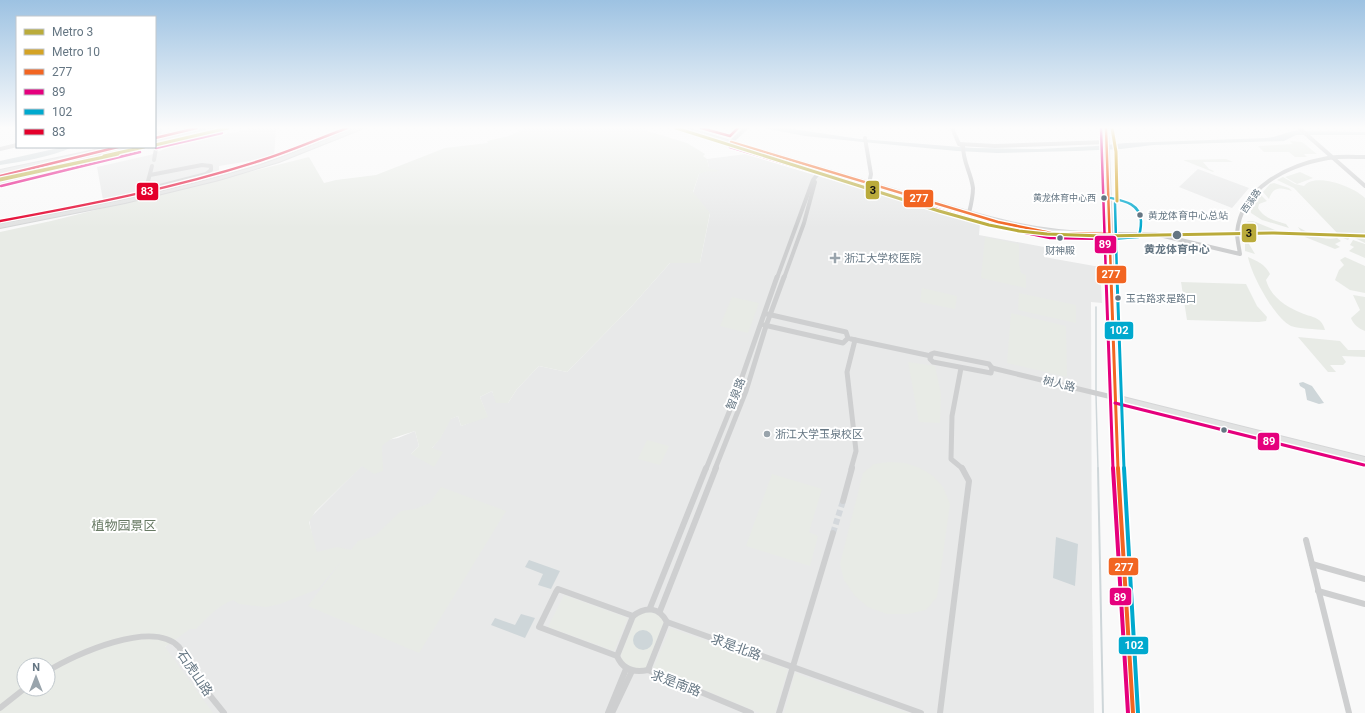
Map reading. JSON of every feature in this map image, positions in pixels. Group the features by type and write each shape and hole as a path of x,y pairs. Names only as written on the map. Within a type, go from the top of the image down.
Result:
{"main road":[{"path":"0,172 50,161"},
{"path":"0,181 81,161"},
{"path":"0,226 96,208 225,176 273,161"},
{"name":"西溪路","path":"793,161 969,214 1040,231 1075,234 1110,234"},
{"path":"1108,161 1120,512 1133,713"},
{"path":"1116,398 1365,460"}],"street":[{"path":"869,161 871,174 869,184"},
{"path":"965,161 973,183 973,199 969,214"},
{"name":"西溪路","path":"1110,234 1155,234 1240,254 1237,234 1238,222 1245,206 1260,187 1283,171 1312,161"},
{"path":"1336,161 1365,186"},
{"path":"150,174 202,165 211,166 211,170 206,174 152,188 147,185 152,166"},
{"name":"智泉路","path":"650,608 804,223 816,178 821,170"},
{"path":"768,314 846,332 848,338"},
{"path":"764,325 843,343 848,338"},
{"name":"智泉路","path":"660,611 746,390 764,325"},
{"path":"848,338 930,356 934,353 989,364 992,369 991,373 988,374 933,362 930,359 930,356"},
{"path":"843,501 856,451 848,372 855,340"},
{"path":"940,713 969,481 962,468 951,459 952,416 961,368"},
{"name":"树人路","path":"992,369 1116,398"},
{"path":"779,713 833,533"},
{"path":"1306,540 1349,713"},
{"path":"1312,564 1365,579"},
{"path":"617,656 539,627 558,589 633,616"},
{"path":"1318,591 1365,604"},
{"path":"629,670 619,662 617,656 633,616 640,610 650,608 660,611 664,615 667,622 648,670"},
{"name":"求是北路","path":"667,622 921,713"},
{"name":"石虎山路","path":"56,667 80,654 108,644 131,639 153,637 167,639 175,644 181,651 208,693 224,713"},
{"path":"608,713 629,670"},
{"path":"612,713 629,670"},
{"name":"求是南路","path":"629,670 648,670 751,713"},
{"path":"0,708 16,695"}],"shaded area":[{"path":"0,161 21,161 0,165"},
{"path":"122,161 248,161 219,166 219,174 106,202 103,200 97,167"},
{"name":"浙江大学玉泉校区","path":"708,161 781,161 980,223 979,235 1044,247 1044,257 1100,267 1102,303 1091,302 1094,713 162,713 165,647 223,594 315,553 309,519 387,440 398,438 415,431 419,446 411,454 432,448 440,438 450,419 458,416 461,426 487,416 480,397 492,391 494,396 508,403 517,389 539,366 567,372 631,307 670,263 700,263 710,214 693,193 699,174 709,167"},
{"path":"1198,169 1249,188 1232,208 1179,187"},
{"path":"1303,382 1312,386 1324,403 1319,404 1307,400 1305,389 1300,386 1299,383"},
{"path":"1056,537 1078,544 1075,586 1053,578"},
{"path":"529,560 560,571 551,589 538,585 543,574 525,567"},
{"path":"521,614 535,618 525,638 491,625 495,618 515,625"},
{"path":"643,630 650,633 653,640 650,647 643,650 636,647 633,640 636,633"}],"green space":[{"name":"植物园景区","path":"292,161 311,161 324,183 376,175 411,161 708,161 709,168 718,170 716,172 708,171 699,174 693,192 710,213 700,263 670,263 631,307 567,372 539,366 517,389 508,403 496,403 492,391 480,397 488,417 461,426 458,416 451,419 440,439 432,448 443,452 434,467 411,454 419,446 415,431 389,440 382,446 383,471 374,474 362,466 315,512 309,522 317,552 337,547 351,550 358,541 375,536 401,511 415,509 430,503 441,487 506,511 419,653 308,606 343,559 318,589 280,604 266,607 239,604 233,600 217,609 196,629 190,629 165,647 213,713 0,713 0,232 51,221"},
{"path":"1186,161 1233,162 1203,162 1209,169 1214,171 1213,172"},
{"path":"1300,172 1313,178 1297,184 1285,177"},
{"path":"1283,177 1295,184 1304,186 1317,180 1335,183 1353,190 1365,198 1365,233 1354,234 1365,239 1365,243 1347,234 1350,237 1348,240 1341,237 1294,188 1277,180"},
{"path":"1274,183 1289,188 1292,191 1284,189 1275,190 1269,199 1263,192 1270,184"},
{"path":"1260,194 1267,201 1259,204 1258,208 1260,211 1270,219 1286,224 1289,228 1262,220 1251,213 1251,207"},
{"path":"1248,221 1253,221 1290,236 1267,233 1250,237 1249,244 1255,254 1245,251 1245,223"},
{"path":"1298,227 1321,238 1337,238 1341,241 1335,244 1340,247 1335,249 1305,237"},
{"path":"985,237 1019,244 1019,264 1021,273 1026,275 1026,288 981,278"},
{"path":"1353,240 1365,244 1365,258 1349,251 1354,247 1350,245"},
{"path":"1248,257 1266,268 1270,274 1266,280 1268,286 1281,302 1292,309 1319,320 1325,330 1294,327 1285,322 1271,306 1254,274"},
{"path":"1345,257 1365,266 1365,293 1350,290 1335,280 1339,270 1344,265 1340,260"},
{"path":"1181,282 1246,284 1257,306 1267,317 1266,321 1187,320"},
{"path":"922,288 957,296 955,309 920,302"},
{"path":"1019,293 1076,305 1076,323 1018,310"},
{"path":"1353,295 1365,297 1365,331 1356,326 1351,318 1360,310"},
{"path":"732,297 759,303 748,333 720,326"},
{"path":"1011,313 1066,326 1067,377 1007,363"},
{"path":"1298,337 1340,341 1348,350 1365,350 1365,357 1342,356 1346,362 1343,365 1330,365 1336,372 1328,372"},
{"path":"908,362 935,366 941,394 940,423 919,422"},
{"path":"647,440 669,446 660,465 638,459"},
{"path":"889,462 905,463 920,468 933,476 943,487 950,504 937,597 926,610 908,614 887,614 868,607 855,596 844,580 840,564 863,473 874,464"},
{"path":"772,474 822,489 809,532 818,536 810,566 746,546"},
{"path":"564,595 628,618 614,651 548,627"},
{"path":"649,612 658,614 665,623 647,668 633,669 622,661 621,655 636,617 640,613"},
{"path":"670,628 788,669 775,713 760,713 653,669"},
{"path":"795,673 908,713 784,713"}],"waterway":[{"path":"1096,307 1096,391"},
{"path":"1096,395 1098,469"},
{"path":"1098,468 1103,713"}],"tunnel":[{"path":"0,178 72,161"},
{"path":"833,533 843,501"}],"metro line":[{"name":"3","path":"0,179 84,161"},
{"name":"3","path":"0,180 85,161"},
{"name":"3","path":"781,161 969,220 1019,231 1075,236 1274,233 1319,233 1365,236"},
{"name":"10","path":"1116,161 1117,201"}],"transit line":[{"name":"83","path":"0,176 60,161"},
{"name":"89","path":"1,186 102,161"},
{"name":"83","path":"0,221 164,188 260,161"},
{"name":"89","path":"778,161 997,227 1050,238 1110,239"},
{"name":"277","path":"795,161 998,222 1051,233 1110,234"},
{"name":"89","path":"1102,161 1115,512 1128,713"},
{"name":"277","path":"1107,161 1120,512 1133,713"},
{"name":"102","path":"1110,239 1138,237 1141,225 1139,212 1133,205 1128,202 1111,198"},
{"name":"102","path":"1115,203 1125,512 1138,713"},
{"name":"89","path":"1115,403 1364,465"}],"place":[{"name":"黄龙体育中心西","path":"1104,198"},
{"name":"黄龙体育中心总站","path":"1140,215"},
{"name":"黄龙体育中心","path":"1177,235"},
{"name":"财神殿","path":"1060,238"},
{"name":"浙江大学校医院","path":"835,258"},
{"name":"玉古路求是路口","path":"1118,298"},
{"name":"浙江大学玉泉校区","path":"767,434"}]}
